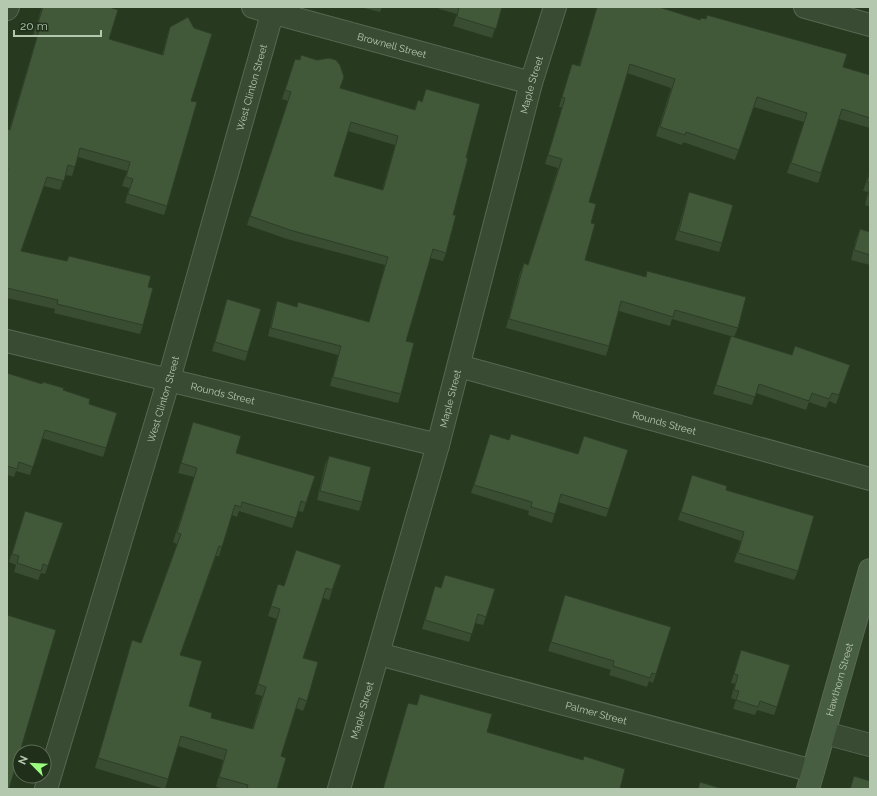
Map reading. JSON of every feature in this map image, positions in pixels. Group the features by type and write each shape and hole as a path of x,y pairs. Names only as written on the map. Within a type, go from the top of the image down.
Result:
{"main road":[{"name":"Hawthorn Street","path":"811,780 870,570"}],"street":[{"name":"Maple Street","path":"339,789 438,445 531,83 555,7"},
{"path":"806,7 870,25"},
{"name":"Brownell Street","path":"267,9 531,83"},
{"name":"West Clinton Street","path":"46,789 168,379 267,9"},
{"name":"Rounds Street","path":"7,341 438,445"},
{"name":"Rounds Street","path":"459,366 870,479"},
{"name":"Palmer Street","path":"379,654 811,780"},
{"path":"824,733 870,745"}],"building":[{"path":"43,7 109,7 118,10 109,39 163,55 170,27 188,17 194,28 212,34 191,101 197,102 167,206 128,194 133,179 126,177 130,162 80,148 75,167 68,165 64,181 47,177 21,251 67,261 69,256 151,276 148,287 153,288 143,325 57,304 58,300 7,288 7,129 10,130 40,27 37,26"},
{"path":"459,7 502,7 496,29 457,17"},
{"path":"597,7 659,7 700,20 701,18 706,19 707,15 847,54 843,67 870,75 870,118 842,109 821,173 791,163 807,113 757,97 739,150 686,132 685,135 660,127 675,79 630,64 589,202 596,204 591,223 595,224 585,260 646,277 647,271 746,297 738,328 675,310 673,317 621,301 609,346 509,319 524,263 528,265 562,159 548,155 565,98 562,97 572,64 580,66"},
{"path":"301,55 317,60 329,58 336,60 340,65 344,77 340,88 415,110 418,100 422,102 426,89 480,104 466,158 468,158 453,215 456,215 446,253 433,249 406,341 414,343 401,394 333,377 341,346 271,328 277,301 297,307 298,302 369,322 388,257 290,230 250,216 291,92 285,90 295,59 300,60","holes":["351,122 398,136 383,190 334,176"]},
{"path":"870,171 870,183 867,182"},
{"path":"689,192 733,205 722,243 679,231"},
{"path":"860,229 870,232 870,255 854,250"},
{"path":"227,299 261,309 248,352 215,342"},
{"path":"731,336 792,355 795,346 850,365 839,395 832,393 829,399 812,393 809,401 759,384 755,397 716,385"},
{"path":"7,373 42,384 43,382 64,388 63,390 90,399 89,404 117,413 106,448 45,430 33,467 19,462 17,469 7,466"},
{"path":"193,422 241,436 236,453 315,476 306,503 301,501 296,518 242,502 241,507 235,505 222,547 219,546 180,655 202,661 189,706 212,713 211,718 253,729 266,687 258,684 280,609 271,606 278,584 284,586 296,550 341,565 332,590 326,588 303,658 318,662 307,701 299,698 281,756 286,758 277,789 247,789 248,785 219,777 227,750 181,736 168,779 98,758 132,640 141,643 181,534 177,533 197,468 181,463"},
{"path":"490,434 509,440 511,434 578,454 584,436 628,450 609,509 561,494 555,514 531,507 532,502 474,485"},
{"path":"329,456 371,467 362,502 320,491"},
{"path":"692,475 727,486 726,490 814,516 798,571 738,553 744,532 681,512"},
{"path":"25,511 63,523 48,566 43,564 41,571 17,563 19,556 12,554"},
{"path":"445,575 495,589 486,617 478,614 472,634 425,620 435,586 441,588"},
{"path":"565,595 671,627 656,674 652,673 650,678 613,666 614,661 551,642"},
{"path":"7,615 56,630 22,744 12,744 12,779 9,789 7,789"},
{"path":"741,650 790,665 777,707 760,701 758,707 736,700 739,691 734,690 738,675 734,674"},
{"path":"420,694 492,714 487,732 583,760 584,756 625,769 620,789 383,789 408,703 417,705"},
{"path":"854,776 870,781 870,789 850,789"},
{"path":"700,782 723,789 698,789"}]}
